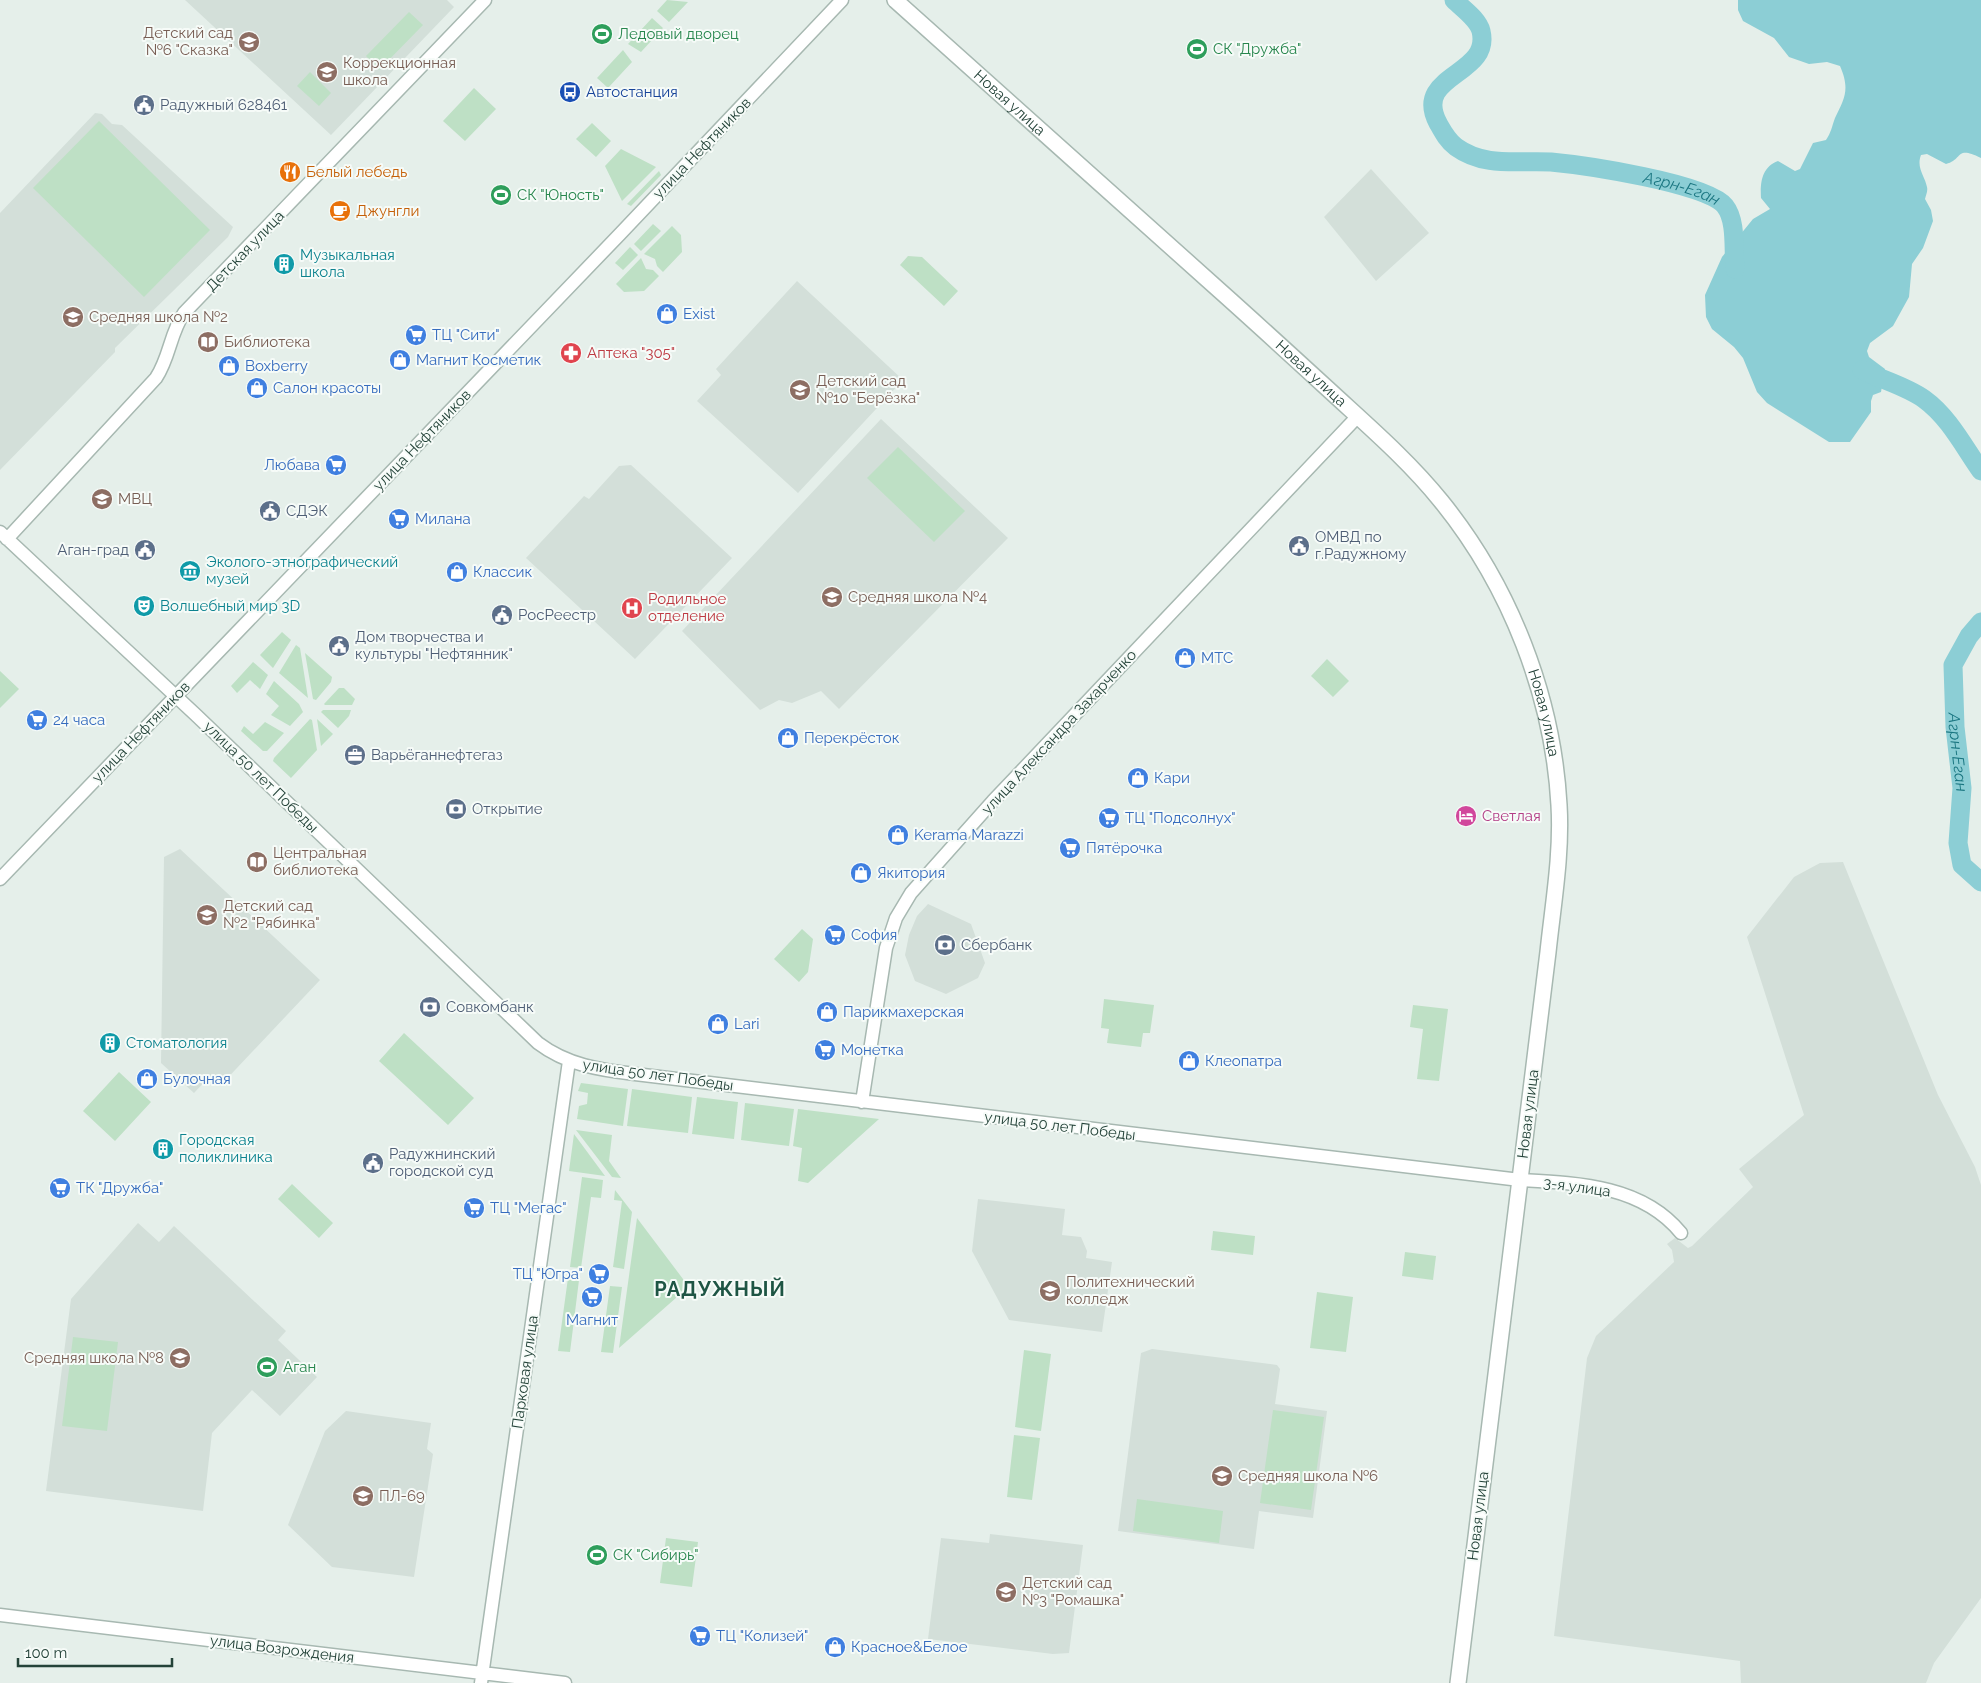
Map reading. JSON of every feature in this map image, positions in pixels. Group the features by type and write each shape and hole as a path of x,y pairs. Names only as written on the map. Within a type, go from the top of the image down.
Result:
{"street":[{"name":"Детская улица","path":"3,536 156,378 166,362 175,328 184,313 486,0"},
{"name":"улица Нефтяников","path":"0,879 842,0"},
{"name":"Новая улица","path":"895,0 1358,416 1429,487 1451,514 1480,556 1518,631 1541,698 1551,739 1559,806 1559,848 1458,1683"},
{"name":"улица Александра Захарченко","path":"862,1102 886,948 896,918 912,893 993,801 1358,416"},
{"name":"улица 50 лет Победы","path":"3,536 175,696 538,1043 569,1060 619,1072 1520,1180"},
{"name":"Парковая улица","path":"482,1678 569,1060"},
{"name":"3-я улица","path":"1520,1180 1579,1184 1623,1194 1658,1211 1681,1233"},
{"name":"улица Возрождения","path":"0,1616 482,1678 565,1683"}],"shaded area":[{"name":"Коррекционная школа","path":"185,0 447,0 454,7 331,135"},
{"name":"Средняя школа №2","path":"95,113 102,114 112,124 122,125 233,227 228,237 115,348 115,352 0,470 0,213"},
{"path":"1371,169 1429,233 1376,281 1324,217"},
{"name":"Детский сад №10 \"Берёзка\"","path":"797,281 903,380 798,493 697,401 721,375 716,369"},
{"name":"Средняя школа №4","path":"881,419 1008,538 839,709 821,691 792,703 779,700 760,710 682,631"},
{"name":"Родильное отделение","path":"631,465 732,558 635,659 526,558 584,496 589,499 619,466"},
{"name":"Детский сад №2 \"Рябинка\"","path":"180,849 320,980 220,1086 209,1077 194,1093 161,1063 164,857"},
{"path":"1843,862 1938,1095 1975,1167 1981,1185 1981,1598 1934,1663 1926,1683 1741,1683 1740,1661 1554,1636 1587,1358 1596,1336 1674,1262 1672,1250 1667,1244 1675,1238 1688,1248 1692,1246 1753,1187 1739,1169 1804,1115 1747,937 1794,877 1820,863"},
{"path":"928,904 971,924 985,963 978,978 946,994 915,981 905,955 909,935 917,916"},
{"name":"Политехнический колледж","path":"978,1199 1065,1209 1062,1235 1081,1237 1087,1251 1086,1258 1112,1262 1102,1332 1009,1320 972,1251"},
{"name":"Средняя школа №8","path":"138,1223 159,1242 174,1226 286,1331 278,1340 317,1377 280,1416 252,1390 212,1433 203,1511 46,1491 71,1299"},
{"name":"Средняя школа №6","path":"1152,1349 1277,1365 1280,1369 1275,1404 1327,1411 1313,1518 1259,1511 1254,1549 1118,1531 1141,1353"},
{"name":"ПЛ-69","path":"346,1411 431,1423 427,1449 433,1454 414,1577 332,1567 288,1525 325,1431"},
{"name":"Детский сад №3 \"Ромашка\"","path":"990,1534 1083,1545 1069,1653 1053,1654 928,1639 941,1538 989,1543"}],"green space":[{"path":"667,0 688,2 669,22 657,11"},
{"path":"409,12 423,25 379,70 366,56"},
{"path":"652,18 663,28 641,52 628,44"},
{"path":"623,50 632,62 608,88 597,78"},
{"path":"310,72 331,93 319,106 297,86"},
{"path":"474,88 496,109 465,141 443,121"},
{"path":"99,121 210,230 144,297 33,188"},
{"path":"592,123 611,141 596,157 576,139"},
{"path":"621,149 656,167 622,201 605,166"},
{"path":"659,171 661,175 631,206 627,204"},
{"path":"653,224 661,231 641,251 634,244"},
{"path":"672,226 681,235 682,252 663,272 657,266 655,259 644,254"},
{"path":"630,247 638,255 623,270 615,263"},
{"path":"908,256 922,257 958,291 944,306 900,265"},
{"path":"641,258 646,269 653,270 659,276 644,291 624,292 616,284"},
{"path":"898,447 965,511 934,542 867,478"},
{"path":"282,632 291,640 273,668 260,655"},
{"path":"296,645 300,648 308,698 279,673"},
{"path":"305,653 332,677 331,682 316,700 313,699"},
{"path":"1327,659 1349,681 1333,697 1311,676"},
{"path":"253,662 268,675 260,689 250,680 237,693 231,686"},
{"path":"0,671 19,689 0,708"},
{"path":"274,681 299,704 303,712 290,726 271,715 279,706 266,694"},
{"path":"339,688 344,688 355,699 352,705 325,705 324,704"},
{"path":"323,710 351,710 349,716 338,728 321,712"},
{"path":"310,719 312,720 317,750 291,778 273,761"},
{"path":"317,719 333,734 321,746"},
{"path":"265,722 284,733 267,751 263,751 241,731 244,726 253,734"},
{"path":"802,929 813,939 808,972 799,982 774,959"},
{"path":"1104,999 1154,1005 1150,1033 1143,1033 1141,1047 1107,1043 1109,1029 1101,1028"},
{"path":"1413,1005 1448,1009 1439,1081 1417,1079 1423,1029 1410,1027"},
{"path":"404,1033 474,1098 448,1125 379,1061"},
{"path":"119,1072 151,1102 115,1141 83,1111"},
{"path":"581,1083 628,1089 623,1126 577,1119 579,1106 587,1104 588,1093 578,1091"},
{"path":"632,1089 692,1097 688,1133 627,1126"},
{"path":"697,1097 738,1102 734,1139 692,1134"},
{"path":"745,1103 794,1109 789,1146 741,1140"},
{"path":"798,1109 879,1119 808,1183 798,1181 802,1148 793,1146"},
{"path":"576,1130 612,1135 609,1161 621,1178 612,1177"},
{"path":"574,1134 605,1176 569,1171"},
{"path":"582,1177 603,1180 601,1198 591,1197 581,1268 570,1267"},
{"path":"292,1184 333,1223 319,1238 278,1199"},
{"path":"615,1190 632,1212 624,1269 613,1267 622,1201 614,1200"},
{"path":"637,1218 686,1283 685,1290 619,1348"},
{"path":"1213,1231 1255,1236 1253,1255 1211,1250"},
{"path":"1405,1252 1436,1256 1433,1280 1402,1276"},
{"path":"568,1278 579,1280 570,1352 558,1351"},
{"path":"610,1286 622,1287 613,1353 601,1352"},
{"path":"1317,1292 1353,1297 1346,1352 1310,1348"},
{"path":"73,1337 118,1342 107,1431 62,1426"},
{"path":"1024,1350 1051,1354 1041,1431 1015,1427"},
{"path":"1273,1410 1324,1417 1311,1510 1260,1503"},
{"path":"1014,1435 1040,1438 1032,1500 1007,1497"},
{"path":"1137,1499 1223,1511 1219,1543 1133,1531"},
{"path":"666,1538 698,1542 692,1587 660,1583"}],"water":[{"path":"1738,0 1981,0 1981,158 1973,154 1963,153 1955,160 1946,164 1927,154 1921,155 1920,168 1927,188 1925,199 1931,210 1933,221 1923,248 1912,264 1909,297 1893,326 1870,343 1867,351 1869,357 1885,369 1881,392 1873,395 1871,412 1850,442 1829,442 1767,403 1757,392 1743,358 1734,347 1712,329 1706,317 1705,295 1722,257 1753,219 1770,209 1761,198 1761,186 1765,171 1778,161 1795,171 1800,169 1813,143 1826,140 1828,137 1845,93 1845,81 1840,66 1827,62 1809,64 1789,57 1774,38 1743,21 1738,10"}],"waterway":[{"name":"Агрн-Еган","path":"1454,0 1474,18 1481,31 1481,46 1475,57 1443,84 1435,94 1433,107 1438,123 1445,136 1456,147 1478,158 1502,162 1551,162 1615,171 1670,183 1714,198 1725,206 1729,212 1734,236 1735,269"},
{"name":"Агрн-Еган","path":"1862,370 1910,390 1933,406 1949,423 1981,471"},
{"name":"Агрн-Еган","path":"1981,622 1969,636 1953,665 1955,727 1962,788 1958,843 1962,865 1981,882"}],"place":[{"name":"Ледовый дворец","path":"602,34"},
{"name":"Детский сад №6 \"Сказка\"","path":"249,42"},
{"name":"СК \"Дружба\"","path":"1197,49"},
{"name":"Коррекционная школа","path":"327,72"},
{"name":"Автостанция","path":"570,92"},
{"name":"Радужный 628461","path":"144,105"},
{"name":"Белый лебедь","path":"290,172"},
{"name":"СК \"Юность\"","path":"501,195"},
{"name":"Джунгли","path":"340,211"},
{"name":"Музыкальная школа","path":"284,264"},
{"name":"Exist","path":"667,314"},
{"name":"Средняя школа №2","path":"73,317"},
{"name":"ТЦ \"Сити\"","path":"416,335"},
{"name":"Библиотека","path":"208,342"},
{"name":"Аптека \"305\"","path":"571,353"},
{"name":"Магнит Косметик","path":"400,360"},
{"name":"Boxberry","path":"229,366"},
{"name":"Салон красоты","path":"257,388"},
{"name":"Детский сад №10 \"Берёзка\"","path":"800,390"},
{"name":"Любава","path":"336,465"},
{"name":"МВЦ","path":"102,499"},
{"name":"СДЭК","path":"270,511"},
{"name":"Милана","path":"399,519"},
{"name":"ОМВД по г.Радужному","path":"1299,546"},
{"name":"Аган-град","path":"145,550"},
{"name":"Эколого-этнографический музей","path":"190,571"},
{"name":"Классик","path":"457,572"},
{"name":"Средняя школа №4","path":"832,597"},
{"name":"Волшебный мир 3D","path":"144,606"},
{"name":"Родильное отделение","path":"632,608"},
{"name":"РосРеестр","path":"502,615"},
{"name":"Дом творчества и культуры \"Нефтянник\"","path":"339,646"},
{"name":"МТС","path":"1185,658"},
{"name":"24 часа","path":"37,720"},
{"name":"Перекрёсток","path":"788,738"},
{"name":"Варьёганнефтегаз","path":"355,755"},
{"name":"Кари","path":"1138,778"},
{"name":"Открытие","path":"456,809"},
{"name":"Светлая","path":"1466,816"},
{"name":"ТЦ \"Подсолнух\"","path":"1109,818"},
{"name":"Kerama Marazzi","path":"898,835"},
{"name":"Пятёрочка","path":"1070,848"},
{"name":"Центральная библиотека","path":"257,862"},
{"name":"Якитория","path":"861,873"},
{"name":"Детский сад №2 \"Рябинка\"","path":"207,915"},
{"name":"София","path":"835,935"},
{"name":"Сбербанк","path":"945,945"},
{"name":"Совкомбанк","path":"430,1007"},
{"name":"Парикмахерская","path":"827,1012"},
{"name":"Lari","path":"718,1024"},
{"name":"Стоматология","path":"110,1043"},
{"name":"Монетка","path":"825,1050"},
{"name":"Клеопатра","path":"1189,1061"},
{"name":"Булочная","path":"147,1079"},
{"name":"Городская поликлиника","path":"163,1149"},
{"name":"Радужнинский городской суд","path":"373,1163"},
{"name":"ТК \"Дружба\"","path":"60,1188"},
{"name":"ТЦ \"Мегас\"","path":"474,1208"},
{"name":"ТЦ \"Югра\"","path":"599,1274"},
{"name":"Политехнический колледж","path":"1050,1291"},
{"name":"Магнит","path":"592,1297"},
{"name":"Средняя школа №8","path":"180,1358"},
{"name":"Аган","path":"267,1367"},
{"name":"Средняя школа №6","path":"1222,1476"},
{"name":"ПЛ-69","path":"363,1496"},
{"name":"СК \"Сибирь\"","path":"597,1555"},
{"name":"Детский сад №3 \"Ромашка\"","path":"1006,1592"},
{"name":"ТЦ \"Колизей\"","path":"700,1636"},
{"name":"Красное&Белое","path":"835,1647"}],"district":[{"name":"РАДУЖНЫЙ","path":"720,1289"}]}
